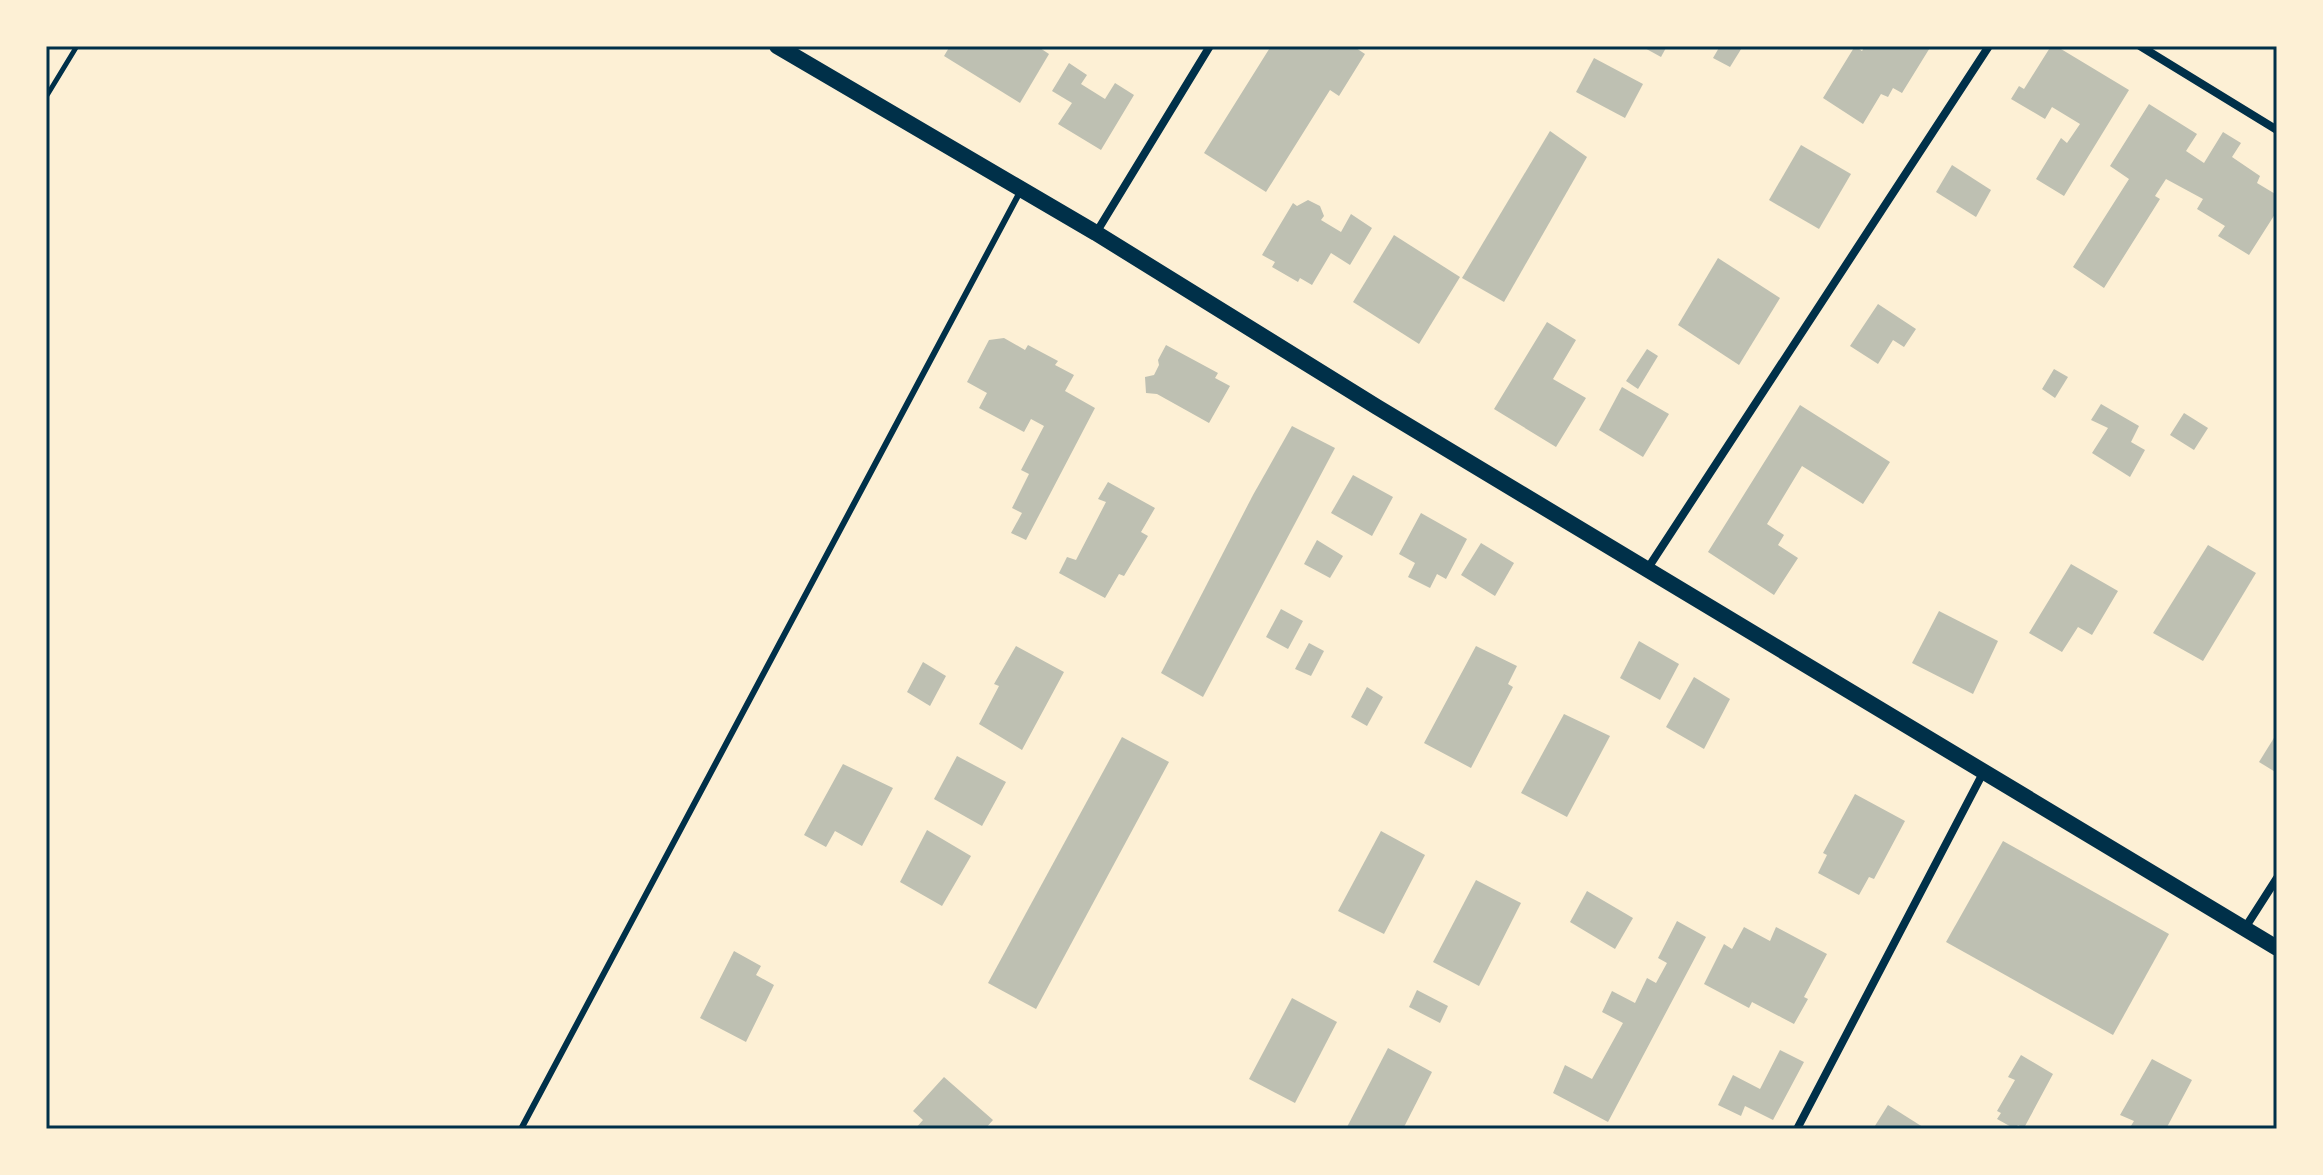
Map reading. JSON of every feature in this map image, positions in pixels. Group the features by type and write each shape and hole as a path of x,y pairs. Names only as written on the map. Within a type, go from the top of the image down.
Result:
{"main road":[{"path":"777,46 1096,233 1377,407 2277,948"}],"street":[{"path":"1096,233 1210,46"},
{"path":"1648,568 1989,46"},
{"path":"2140,46 2277,130"},
{"path":"1797,1129 1983,773"},
{"path":"2245,928 2277,878"}],"lane":[{"path":"521,1129 1021,190"}],"path":[{"path":"46,97 77,46"}],"building":[{"path":"950,46 1037,46 1049,54 1020,103 944,56"},
{"path":"1271,46 1353,46 1365,54 1339,96 1330,90 1266,192 1204,153"},
{"path":"1641,46 1667,46 1661,57"},
{"path":"1720,46 1743,46 1730,67 1713,58"},
{"path":"1855,46 1862,51 1865,46 1931,46 1902,93 1893,88 1888,97 1881,94 1863,124 1823,98"},
{"path":"2051,46 2056,46 2129,90 2064,196 2036,179 2061,138 2067,143 2080,124 2052,107 2045,119 2011,99 2019,86 2024,89"},
{"path":"1594,58 1643,84 1625,118 1576,92"},
{"path":"1069,63 1087,75 1081,84 1105,99 1115,83 1134,95 1101,150 1058,124 1072,103 1052,91"},
{"path":"2149,104 2197,134 2186,151 2204,163 2223,132 2241,143 2232,157 2260,176 2257,183 2277,195 2277,211 2249,255 2218,236 2225,226 2197,209 2203,199 2166,179 2155,196 2160,199 2104,288 2073,267 2129,179 2110,166"},
{"path":"1550,131 1587,157 1504,302 1462,278"},
{"path":"1801,145 1851,174 1819,229 1769,200"},
{"path":"1952,165 1991,190 1976,217 1936,192"},
{"path":"1308,200 1320,206 1324,216 1321,220 1341,232 1351,214 1372,228 1350,265 1331,253 1312,285 1300,278 1298,282 1272,267 1275,262 1262,255 1293,203 1297,206"},
{"path":"1394,235 1460,277 1419,344 1353,302"},
{"path":"1718,258 1780,298 1739,365 1678,325"},
{"path":"1878,304 1916,329 1904,347 1893,340 1878,364 1850,346"},
{"path":"1547,322 1576,340 1553,379 1586,398 1556,447 1494,409"},
{"path":"1004,338 1025,350 1028,345 1058,361 1055,365 1074,375 1065,391 1095,408 1026,540 1011,533 1022,513 1012,508 1029,474 1021,470 1044,426 1031,419 1024,432 979,408 987,393 967,382 989,340"},
{"path":"1166,345 1218,373 1215,378 1230,386 1209,423 1157,394 1146,393 1145,377 1154,375"},
{"path":"1647,349 1658,356 1638,389 1626,381"},
{"path":"2054,369 2068,377 2055,398 2042,389"},
{"path":"1622,387 1669,414 1643,457 1599,430"},
{"path":"2101,404 2139,426 2131,442 2145,450 2130,477 2092,453 2108,428 2091,420"},
{"path":"1800,405 1890,462 1863,504 1802,466 1767,524 1784,535 1778,545 1798,558 1774,595 1708,552"},
{"path":"2184,413 2208,428 2194,450 2170,435"},
{"path":"1292,426 1335,448 1203,697 1161,673"},
{"path":"1353,475 1393,497 1372,536 1331,513"},
{"path":"1108,482 1155,508 1141,532 1148,536 1124,576 1119,574 1105,598 1059,573 1067,557 1076,560 1106,502 1098,499"},
{"path":"1421,513 1467,539 1446,579 1437,574 1430,588 1408,577 1415,563 1399,554"},
{"path":"1317,540 1343,556 1330,578 1304,564"},
{"path":"1481,543 1514,563 1495,596 1461,575"},
{"path":"2208,545 2256,573 2203,661 2153,633"},
{"path":"2071,564 2118,591 2092,635 2078,627 2062,652 2029,633"},
{"path":"1281,609 1303,621 1288,649 1266,637"},
{"path":"1939,611 1998,641 1973,694 1912,663"},
{"path":"1639,641 1679,664 1660,700 1620,678"},
{"path":"1309,643 1324,651 1311,676 1295,669"},
{"path":"1016,646 1064,672 1022,750 979,724 999,686 994,684"},
{"path":"1476,646 1517,666 1508,684 1513,687 1471,768 1424,743"},
{"path":"923,662 946,676 930,706 907,692"},
{"path":"1694,677 1730,699 1704,749 1666,727"},
{"path":"1367,687 1383,697 1367,726 1351,717"},
{"path":"1564,714 1610,736 1567,817 1521,793"},
{"path":"2277,733 2277,773 2259,762"},
{"path":"1122,737 1169,762 1036,1009 988,983"},
{"path":"957,756 1006,782 982,826 934,799"},
{"path":"843,764 893,788 862,846 835,831 826,847 804,835"},
{"path":"1855,794 1905,821 1874,879 1869,877 1859,895 1818,873 1827,855 1823,853"},
{"path":"927,830 971,856 942,906 900,882"},
{"path":"1381,831 1425,855 1384,934 1338,911"},
{"path":"2003,841 2169,934 2113,1035 1946,942"},
{"path":"1476,880 1521,903 1479,986 1433,962"},
{"path":"1587,891 1633,918 1615,949 1570,922"},
{"path":"1677,921 1706,937 1608,1122 1553,1093 1565,1065 1592,1079 1623,1023 1602,1012 1612,991 1635,1003 1647,978 1656,983 1667,963 1658,958"},
{"path":"1744,927 1770,941 1776,927 1827,954 1804,997 1808,999 1794,1024 1752,1002 1749,1008 1704,984 1724,944 1732,949"},
{"path":"734,951 761,966 756,975 774,985 746,1042 700,1018"},
{"path":"1417,990 1448,1006 1440,1023 1409,1007"},
{"path":"1292,998 1337,1022 1295,1103 1249,1079"},
{"path":"1388,1048 1432,1072 1403,1129 1346,1129"},
{"path":"1780,1050 1804,1062 1773,1120 1745,1106 1741,1116 1718,1105 1733,1075 1760,1089"},
{"path":"2021,1055 2053,1074 2024,1128 2018,1125 2015,1129 1997,1119 2001,1113 1997,1111 2015,1080 2008,1077"},
{"path":"2152,1059 2192,1080 2166,1129 2129,1129 2134,1121 2120,1115"},
{"path":"944,1077 993,1120 985,1129 915,1129 923,1120 913,1111"},
{"path":"1888,1105 1926,1129 1873,1129"}]}
